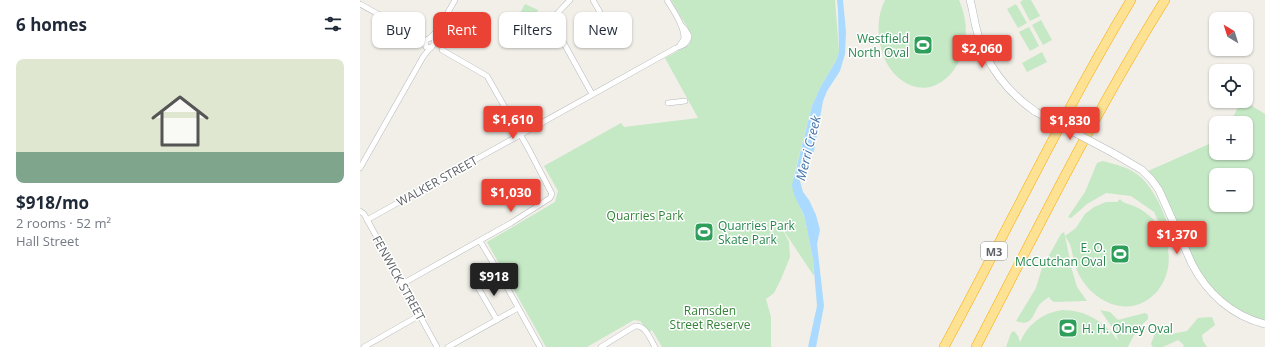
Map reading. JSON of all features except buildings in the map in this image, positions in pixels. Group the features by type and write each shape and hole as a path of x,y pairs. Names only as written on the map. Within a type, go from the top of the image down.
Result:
{"highway":[{"name":"M3","path":"944,347 1072,102 1131,0"},
{"name":"M3","path":"976,347 1097,115 1165,0"}],"street":[{"path":"360,168 429,43 455,0"},
{"path":"570,0 551,20 592,94"},
{"path":"593,0 600,12"},
{"name":"WALKER STREET","path":"367,220 684,44 688,33 681,25 667,0"},
{"path":"970,0 977,32 988,61 1010,90 1036,112 1142,170 1159,190 1192,264 1207,288 1233,310 1265,324"},
{"path":"361,4 429,43"},
{"path":"402,284 480,241 550,198 551,191 487,76 442,50"},
{"path":"668,103 685,101"},
{"name":"FENWICK STREET","path":"360,211 364,214 437,347"},
{"path":"480,241 540,347"},
{"path":"476,284 497,320"},
{"path":"448,347 518,308"},
{"path":"364,347 420,316"},
{"path":"601,347 635,326 641,326 645,330 655,347"}],"green space":[{"name":"Quarries Park","path":"671,0 835,0 839,52 836,61 821,86 812,106 794,175 793,190 805,219 813,259 814,276 782,228 789,242 790,257 774,293 766,299 771,317 771,347 662,347 652,330 649,332 640,321 634,320 587,347 546,347 487,242 555,202 558,191 544,166 621,123 624,127 698,118 665,58 689,45 692,35"},
{"name":"Westfield North Oval","path":"885,0 959,0 965,21 965,42 958,64 951,74 943,81 933,86 923,88 912,86 900,79 891,70 883,55 880,45 879,19"},
{"path":"1023,0 1031,0 1040,16 1030,21 1020,2"},
{"path":"525,4 538,10 538,12 521,12"},
{"path":"1016,4 1027,23 1018,28 1007,9"},
{"path":"1041,20 1052,40 1043,45 1032,25"},
{"path":"1029,27 1039,46 1030,51 1019,32"},
{"path":"1042,52 1047,62 1027,72 1022,63"},
{"path":"1253,107 1265,114 1265,324 1242,315 1207,288 1148,171 1209,144 1209,160 1253,160 1253,116 1234,116 1238,108 1253,108"},
{"path":"1103,161 1129,169 1141,178 1149,187 1162,209 1178,256 1168,241 1154,212 1131,196 1106,193 1087,204 1071,218 1068,217 1085,192 1097,163"},
{"name":"E. O. McCutchan Oval","path":"1120,199 1147,214 1157,224 1162,232 1168,249 1168,266 1164,281 1155,293 1144,302 1130,306 1114,305 1097,296 1082,281 1075,266 1071,246 1065,236 1076,228 1085,214 1094,207 1106,202 1117,202"},
{"path":"1064,232 1077,287 1087,301 1054,302 1049,297 1040,304 1031,319 1025,323 1016,321 1036,288 1042,268 1061,234"},
{"name":"H. H. Olney Oval","path":"1062,310 1079,312 1094,318 1107,328 1118,341 1116,333 1100,310 1110,312 1118,320 1145,313 1148,315 1148,319 1136,332 1128,347 1006,347 1011,333 1014,331 1020,342 1027,330 1036,320 1055,311"},
{"path":"1212,317 1215,325 1202,335 1203,341 1207,347 1183,347 1184,345 1178,340 1163,347 1153,347 1151,344 1156,331 1163,331 1171,334 1187,331 1198,318"}],"water":[{"name":"Merri Creek","path":"837,0 843,0 846,32 845,54 840,71 827,91 823,101 814,151 805,162 800,181 803,192 809,200 816,215 820,230 817,244 824,306 816,347 808,347 817,306 813,259 805,219 794,194 792,185 812,106 821,86 836,61 839,52"}],"place":[{"name":"Westfield North Oval","path":"923,45"},
{"name":"Quarries Park Skate Park","path":"704,232"},
{"name":"E. O. McCutchan Oval","path":"1120,254"},
{"name":"H. H. Olney Oval","path":"1068,328"}],"park label":[{"name":"Ramsden Street Reserve","path":"710,317"}]}
